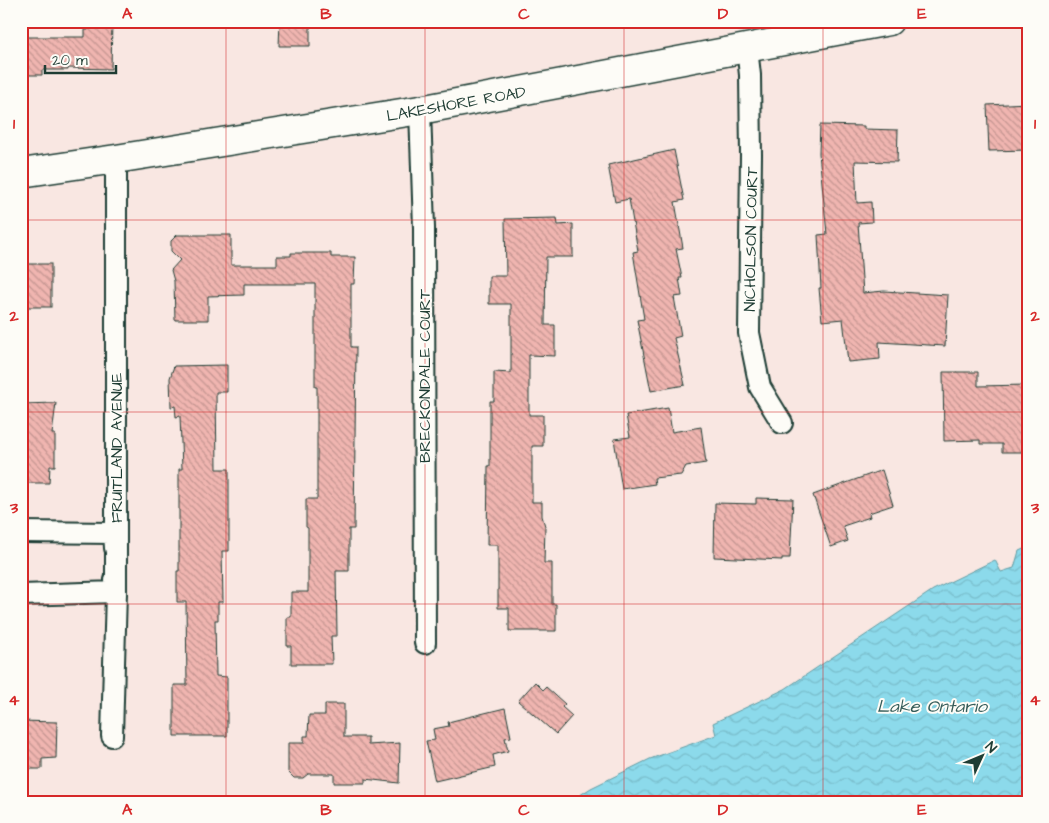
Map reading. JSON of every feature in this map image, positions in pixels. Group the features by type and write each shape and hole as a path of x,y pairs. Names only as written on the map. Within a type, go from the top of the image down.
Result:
{"main road":[{"name":"LAKESHORE ROAD","path":"21,173 420,110 889,21"}],"street":[{"name":"NICHOLSON COURT","path":"746,48 750,75 751,146 749,333 760,387 782,423"},
{"name":"BRECKONDALE COURT","path":"420,110 424,228 425,643"},
{"name":"FRUITLAND AVENUE","path":"112,736 116,592 116,159"},
{"path":"21,532 114,534 116,592 21,595"}],"water":[{"name":"Lake Ontario","path":"1028,547 1028,802 569,802 591,788 650,759 716,735 713,723 785,689 933,590 995,560 1001,572 1014,568 1019,551"}],"building":[{"path":"88,21 112,21 111,69 68,68 68,70 42,70 42,75 24,75 24,65 21,65 21,40 24,40 24,37 85,37 85,30 88,30"},
{"path":"280,21 310,21 310,46 279,46"},
{"path":"1028,103 1028,150 989,151 987,105"},
{"path":"820,125 864,126 864,129 898,130 897,162 855,161 857,203 871,202 872,222 858,223 863,293 884,291 948,295 945,346 879,342 880,359 848,362 843,319 822,321 818,235 827,234 819,153"},
{"path":"674,150 684,200 675,202 683,248 676,249 682,278 679,278 682,296 674,297 681,336 674,338 685,385 651,391 637,320 644,319 633,252 638,251 629,199 615,202 608,165"},
{"path":"557,218 558,225 573,224 573,257 546,257 545,325 555,325 555,356 529,355 529,415 543,415 543,446 532,446 532,502 542,502 542,516 545,526 544,563 552,563 552,604 556,604 556,631 509,631 509,608 498,608 498,545 487,545 490,401 494,401 494,372 511,373 511,304 489,304 489,276 506,276 505,219"},
{"path":"177,235 231,235 231,265 277,265 277,256 291,256 291,253 331,253 331,257 355,257 354,284 351,284 351,347 356,347 354,529 349,529 349,571 336,571 337,636 331,636 332,664 291,664 291,646 287,646 287,617 291,617 291,592 308,592 306,499 317,499 315,284 244,284 244,295 208,296 208,320 175,320 174,281 171,270 180,260 171,251 171,241"},
{"path":"21,264 51,264 51,307 21,307"},
{"path":"227,365 227,392 216,392 217,469 229,469 229,551 222,551 223,602 218,602 218,620 215,620 216,676 227,677 227,736 174,736 174,685 187,685 186,602 177,602 177,571 179,571 179,469 182,469 180,416 176,417 175,406 171,407 170,378 174,366"},
{"path":"943,372 978,372 978,386 1028,385 1028,452 1002,452 1002,444 980,444 980,440 944,441"},
{"path":"56,403 52,434 55,434 55,466 50,466 49,483 21,483 21,404"},
{"path":"668,408 672,432 701,427 706,463 686,466 681,475 654,478 655,484 622,489 614,439 630,437 626,415"},
{"path":"882,470 893,505 869,513 870,517 843,526 848,541 831,547 813,495"},
{"path":"756,498 793,499 790,558 782,558 782,560 714,557 715,503 756,504"},
{"path":"535,682 543,690 546,687 565,704 562,707 572,716 556,734 518,701"},
{"path":"325,704 344,704 344,737 368,737 368,745 400,743 399,783 365,779 365,783 334,783 334,774 308,774 303,778 294,778 288,772 288,743 304,743 304,736 308,736 309,715 325,715"},
{"path":"505,708 511,737 505,738 508,751 493,755 495,767 435,781 426,741 435,740 433,729 449,726 448,722"},
{"path":"21,721 57,722 56,758 42,759 42,769 21,769"}]}
